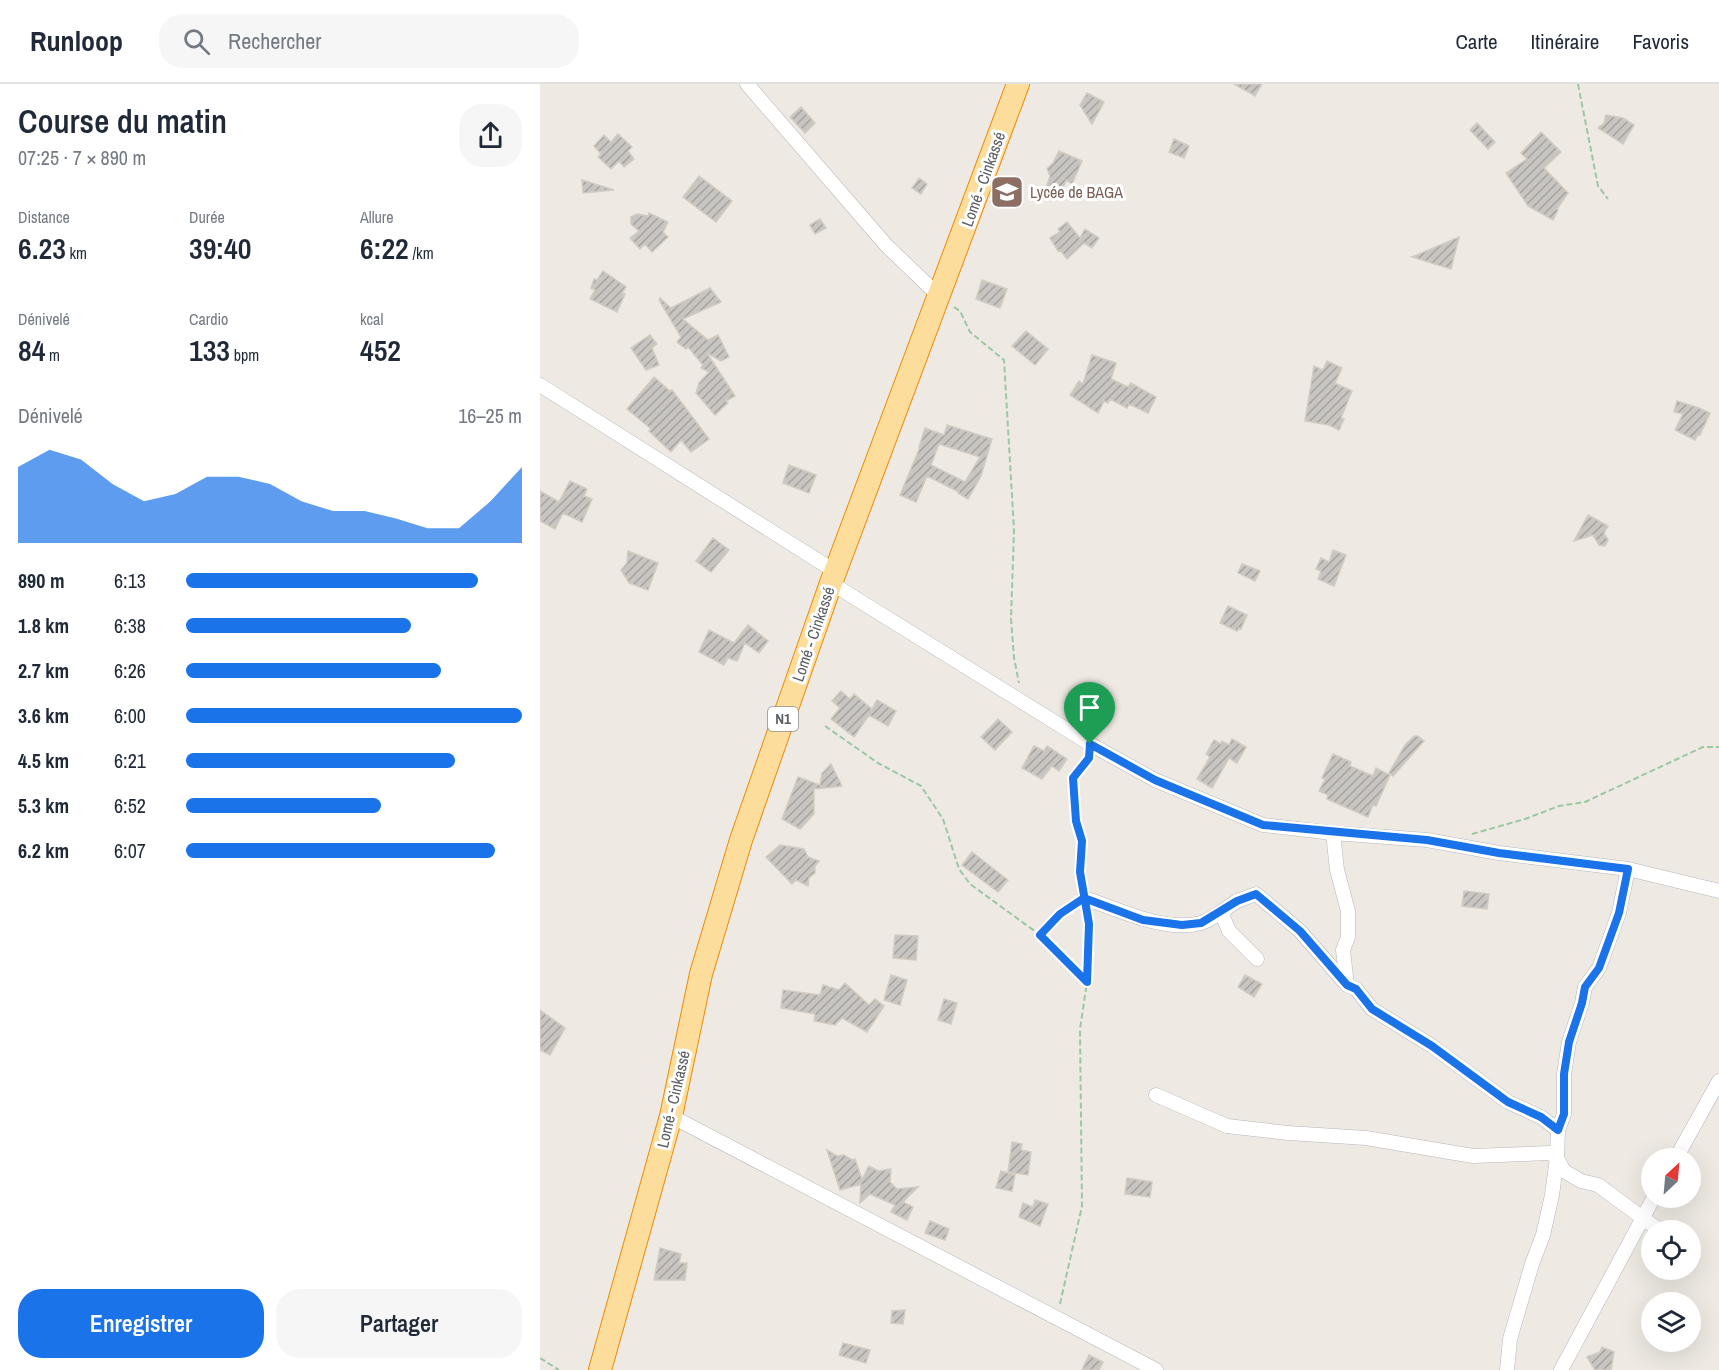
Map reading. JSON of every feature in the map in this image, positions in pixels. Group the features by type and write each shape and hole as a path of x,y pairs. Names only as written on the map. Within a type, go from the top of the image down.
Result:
{"highway":[{"name":"Lomé - Cinkassé","path":"600,1370 671,1116 701,974 741,840 833,578 1018,84"}],"street":[{"path":"747,84 886,245 939,296"},
{"path":"540,385 1024,704 1155,780 1263,825 1427,840 1499,853 1628,869 1719,891"},
{"path":"1333,833 1337,870 1348,911 1348,937 1343,950 1347,985"},
{"path":"1507,1370 1510,1339 1543,1234 1552,1195 1558,1130 1564,1114 1564,1074 1569,1042 1585,987 1599,968 1619,913 1628,869"},
{"path":"1084,898 1143,920 1182,925 1201,923 1237,901 1256,894 1300,931 1347,985 1356,989 1372,1009 1432,1046 1508,1102 1541,1117 1558,1130"},
{"path":"1221,912 1229,931 1257,959"},
{"path":"1682,1148 1719,1081"},
{"path":"1156,1095 1227,1126 1288,1134 1366,1138 1473,1156 1550,1153 1557,1158 1564,1170 1581,1181 1598,1185 1646,1220"},
{"path":"671,1116 1156,1370"},
{"path":"1561,1370 1647,1208"}],"path":[{"path":"1578,84 1599,186 1608,199"},
{"path":"939,296 960,311 970,332 1004,360 1014,530 1011,619 1014,658 1024,704"},
{"path":"825,726 878,763 921,786 943,819 959,869 970,884 1040,935 1087,982"},
{"path":"1057,1319 1082,1206 1080,1029 1087,982 1089,924 1080,872 1082,841 1076,821 1073,778 1089,758 1090,744"},
{"path":"1468,835 1525,819 1559,806 1585,802 1703,747 1719,747"},
{"path":"1040,935 1060,914 1084,898"},
{"path":"540,1358 559,1370"}],"building":[{"path":"1234,84 1262,84 1255,96"},
{"path":"1087,93 1104,102 1092,124 1080,105"},
{"path":"801,107 815,123 805,133 790,117"},
{"path":"1606,115 1623,118 1634,125 1623,144 1598,128 1604,123"},
{"path":"1477,123 1495,142 1488,149 1470,130"},
{"path":"1541,132 1561,152 1544,168 1568,193 1557,209 1553,220 1528,206 1506,173 1527,159 1521,153"},
{"path":"618,134 632,147 628,151 634,159 624,167 619,161 611,169 598,157 601,154 594,146 604,135 611,142"},
{"path":"1174,139 1189,146 1184,158 1169,152"},
{"path":"1059,151 1082,161 1072,184 1066,180 1062,191 1047,185 1050,176 1047,169"},
{"path":"699,176 732,201 716,222 683,197"},
{"path":"919,178 927,184 921,194 912,188"},
{"path":"582,180 614,190 583,193"},
{"path":"649,213 668,222 663,232 668,237 652,252 645,244 640,249 630,238 639,231 631,224 631,217 637,214 648,216"},
{"path":"820,219 826,228 815,234 810,225"},
{"path":"1067,222 1080,238 1085,229 1099,238 1092,248 1084,243 1067,259 1060,250 1058,251 1050,238 1060,232 1058,229"},
{"path":"1459,237 1451,269 1412,257"},
{"path":"603,271 626,287 617,312 590,299 595,290 591,288 594,279 597,280"},
{"path":"982,280 1007,289 1000,308 976,299"},
{"path":"710,288 721,302 683,319 708,340 718,335 729,357 721,361 707,353 735,396 726,401 728,403 715,415 696,393 699,383 709,372 701,368 703,365 688,347 686,349 677,342 681,337 659,300 660,298 671,308"},
{"path":"1026,331 1048,349 1035,365 1012,346"},
{"path":"650,335 657,344 652,348 659,365 646,370 631,348"},
{"path":"1092,355 1116,363 1111,379 1128,387 1131,383 1156,397 1148,413 1129,404 1127,408 1110,399 1108,403 1104,401 1098,413 1070,395 1079,381 1083,384"},
{"path":"1327,361 1342,368 1335,383 1352,391 1341,418 1344,419 1339,430 1329,425 1305,421 1314,366 1323,370"},
{"path":"654,377 670,391 672,390 709,439 691,452 681,440 671,452 649,431 651,429 627,409"},
{"path":"1677,401 1710,413 1700,435 1698,434 1695,440 1675,430 1683,414 1674,412"},
{"path":"947,425 992,439 981,476 968,499 927,476 916,502 900,495 920,447 925,428 944,435","holes":["939,444 980,457 965,482 931,465"]},
{"path":"789,465 816,475 809,493 783,483"},
{"path":"570,481 587,489 584,496 592,499 582,522 563,513 555,529 540,521 540,491 559,502"},
{"path":"1588,515 1608,526 1604,533 1608,540 1605,546 1599,545 1593,535 1574,541"},
{"path":"713,538 729,550 711,572 696,561"},
{"path":"1333,550 1346,555 1334,586 1318,579 1321,571 1316,569 1321,558 1329,562"},
{"path":"628,551 658,563 648,590 629,583 621,570 627,563"},
{"path":"1242,564 1260,571 1255,581 1238,573"},
{"path":"1228,606 1247,615 1241,629 1237,631 1220,623"},
{"path":"748,625 768,641 759,653 745,643 737,661 728,658 724,665 699,652 709,630 734,643"},
{"path":"841,691 850,699 854,694 872,709 877,700 896,711 888,726 869,715 854,737 831,719 840,708 832,701"},
{"path":"998,719 1012,732 995,750 981,737"},
{"path":"1414,736 1424,741 1393,776 1389,773 1405,745"},
{"path":"1232,739 1246,747 1237,763 1229,758 1212,788 1197,779 1210,757 1206,754 1214,740 1229,745"},
{"path":"1034,746 1044,751 1047,746 1067,759 1059,771 1052,766 1042,779 1022,768"},
{"path":"1333,754 1351,762 1350,766 1373,776 1376,768 1390,775 1376,806 1373,805 1368,817 1327,799 1328,795 1319,791"},
{"path":"831,764 842,786 814,789 814,814 800,829 782,819 798,777 820,785 822,773"},
{"path":"780,845 804,849 808,857 819,861 815,866 815,873 809,878 808,886 796,880 792,884 766,857"},
{"path":"972,852 1008,880 998,892 962,865"},
{"path":"1464,891 1489,894 1487,909 1462,906"},
{"path":"895,935 918,936 916,960 893,958"},
{"path":"891,975 907,980 900,1005 884,1000"},
{"path":"1245,975 1262,984 1254,997 1238,987"},
{"path":"845,983 869,1005 875,999 884,1006 867,1032 842,1018 835,1025 814,1021 815,1014 781,1008 783,990 820,995 823,985 839,990"},
{"path":"944,999 957,1003 951,1024 938,1020"},
{"path":"540,1010 565,1028 550,1055 540,1050"},
{"path":"1012,1142 1022,1144 1021,1150 1031,1152 1028,1175 1008,1172"},
{"path":"827,1150 837,1156 844,1155 852,1160 855,1159 862,1179 869,1166 878,1171 891,1169 890,1182 897,1189 918,1187 903,1202 913,1207 907,1220 891,1212 895,1205 870,1194 860,1203 861,1184 840,1190"},
{"path":"1001,1171 1015,1175 1012,1191 996,1188"},
{"path":"1127,1178 1152,1182 1150,1197 1125,1194"},
{"path":"1035,1200 1048,1204 1040,1226 1019,1217 1023,1203 1033,1207"},
{"path":"930,1221 949,1229 945,1240 925,1233"},
{"path":"660,1248 681,1254 679,1263 687,1263 685,1280 654,1280"},
{"path":"905,1310 903,1324 891,1323 892,1311"},
{"path":"843,1343 870,1350 866,1363 839,1355"},
{"path":"1602,1347 1614,1352 1611,1370 1595,1370 1587,1357 1600,1352"},
{"path":"1089,1355 1103,1362 1099,1370 1082,1370"}],"place":[{"name":"Lycée de BAGA","path":"1007,192"}],"route":[{"path":"1090,744 1089,758 1073,778 1076,821 1082,841 1080,872 1084,898 1089,924 1087,982 1040,935 1060,914 1084,898 1143,920 1182,925 1201,923 1237,901 1256,894 1300,931 1347,985 1356,989 1372,1009 1432,1046 1508,1102 1541,1117 1558,1130 1564,1114 1564,1074 1569,1042 1585,987 1599,968 1619,913 1628,869 1499,853 1427,840 1263,825 1155,780 1090,744"}]}
